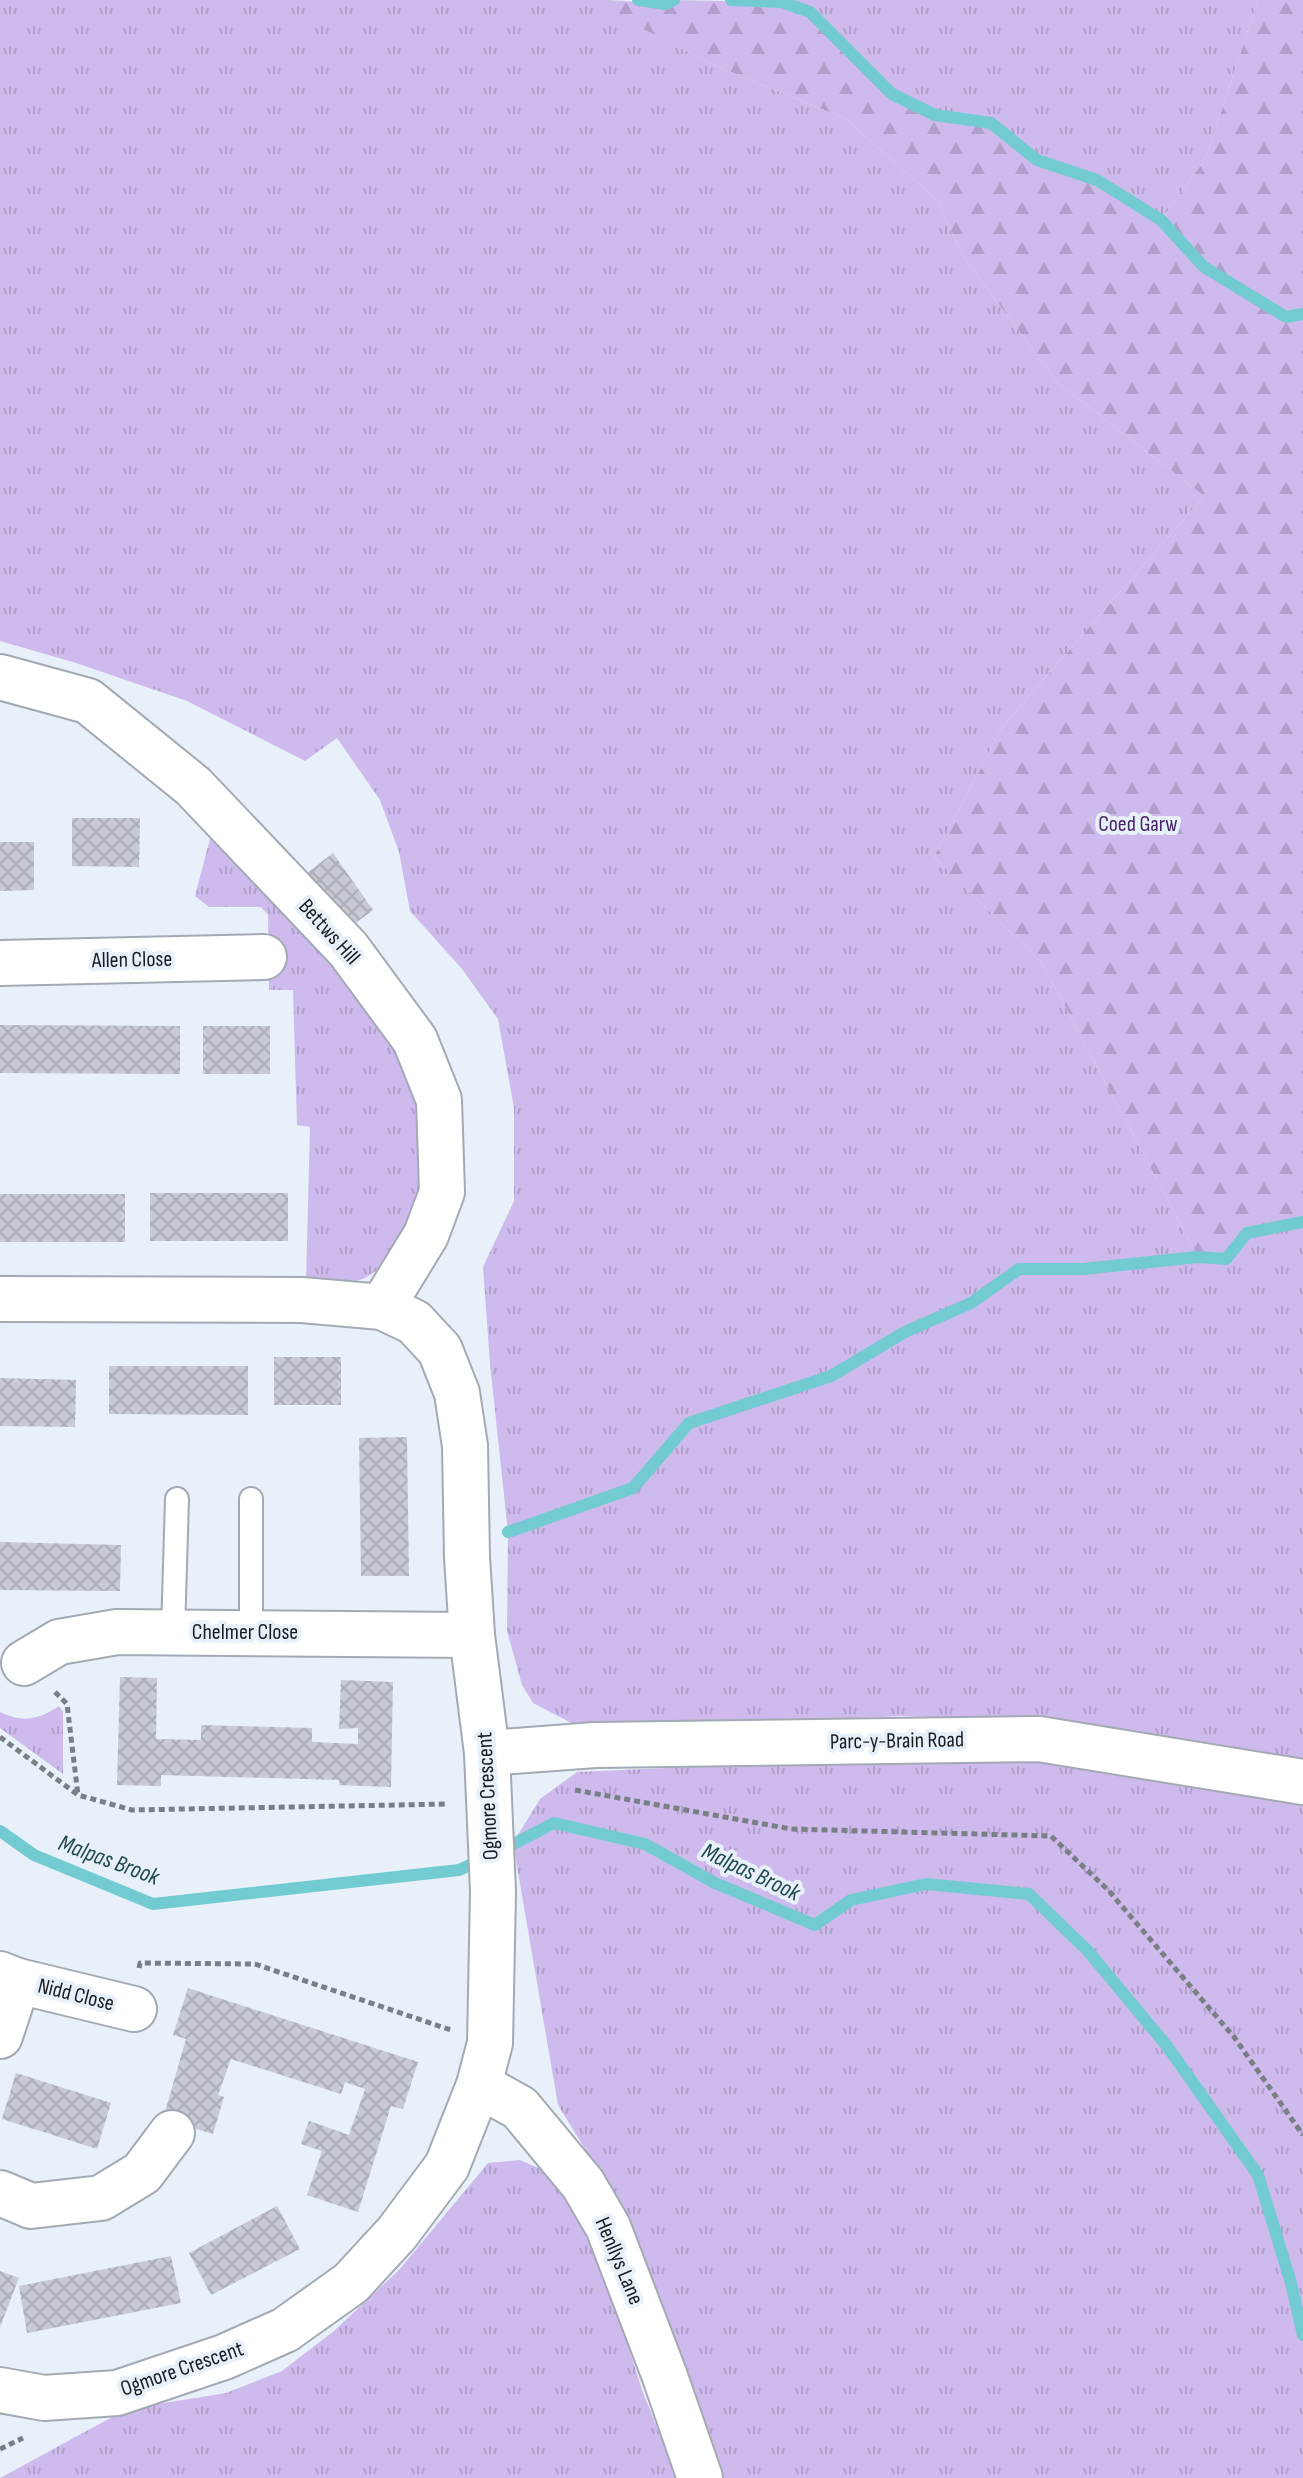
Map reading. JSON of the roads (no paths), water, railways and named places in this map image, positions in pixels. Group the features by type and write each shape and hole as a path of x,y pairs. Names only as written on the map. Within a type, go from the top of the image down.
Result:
{"street":[{"name":"Bettws Hill","path":"0,677 88,701 193,786 348,949 415,1040 439,1100 442,1192 426,1235 382,1307"},
{"name":"Allen Close","path":"0,963 264,957"},
{"name":"Ogmore Crescent","path":"0,1299 302,1300 382,1307 414,1322 440,1350 457,1393 465,1446 467,1557 472,1635 487,1753 493,1892 490,2043 479,2085 447,2166 397,2233 351,2283 285,2330 224,2357 117,2393 44,2398 0,2390"},
{"name":"Chelmer Close","path":"24,1663 59,1642 117,1632 472,1635"},
{"name":"Parc-y-Brain Road","path":"487,1753 595,1745 1039,1739 1303,1782"},
{"name":"Nidd Close","path":"0,2036 9,1977 134,2009"},
{"name":"Henllys Lane","path":"479,2085 520,2108 583,2184 608,2227 700,2478"},
{"path":"0,2193 31,2206 101,2198 142,2173 172,2133"}],"lane":[{"path":"173,1632 177,1499"},
{"path":"251,1499 251,1632"}],"waterway":[{"path":"638,0 666,4 674,0"},
{"path":"731,0 782,2 810,12 892,94 935,115 991,123 1037,160 1097,180 1161,220 1204,267 1286,317 1303,314"},
{"path":"508,1532 633,1488 689,1423 831,1376 905,1332 971,1303 1019,1269 1083,1269 1198,1257 1226,1259 1247,1233 1303,1222"},
{"name":"Malpas Brook","path":"500,1851 554,1823 645,1844 715,1883 815,1925 851,1900 926,1884 1029,1894 1088,1951 1167,2046 1258,2175 1291,2283 1303,2335"},
{"name":"Malpas Brook","path":"0,1831 34,1855 153,1904 459,1870 483,1859"}],"park label":[{"name":"Coed Garw","path":"1138,824"}]}
